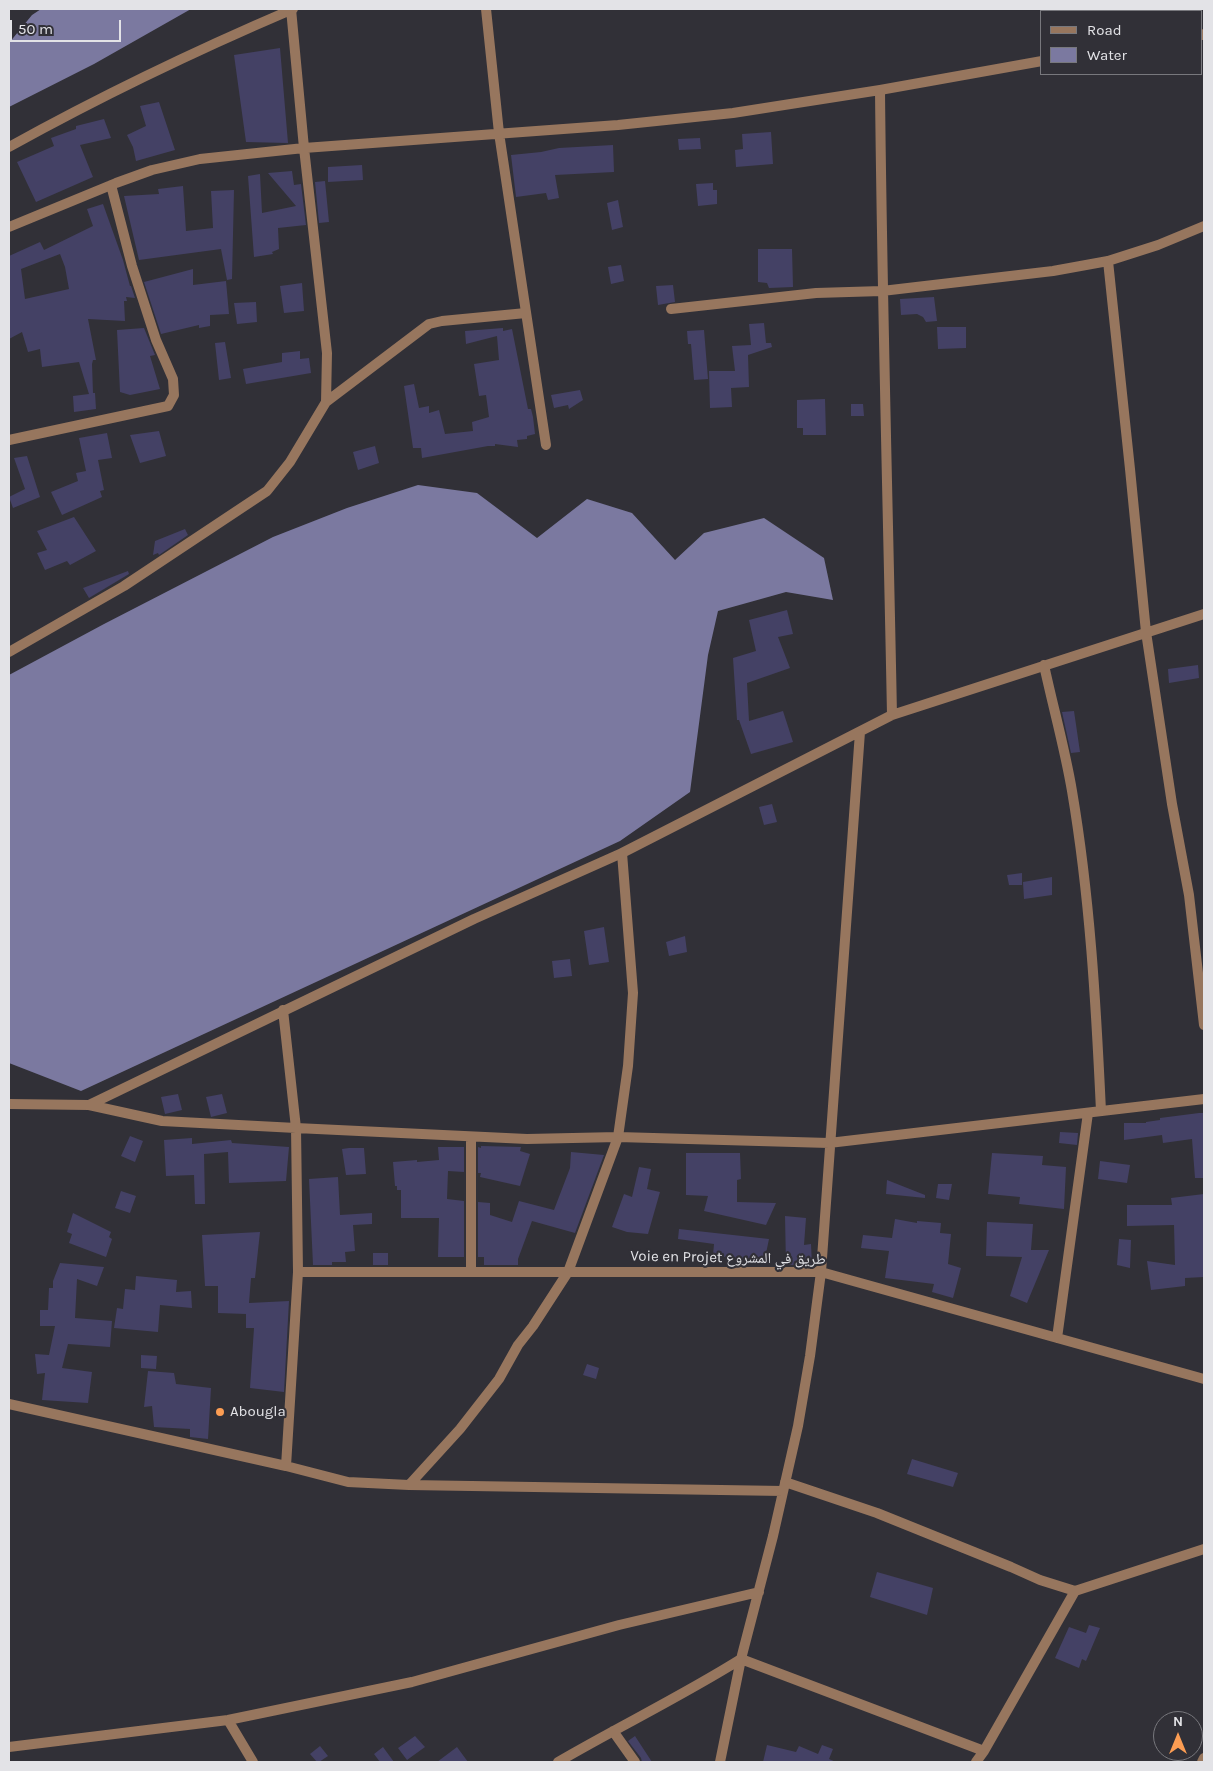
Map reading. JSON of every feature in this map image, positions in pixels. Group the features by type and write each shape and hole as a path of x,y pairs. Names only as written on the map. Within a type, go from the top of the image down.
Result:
{"street":[{"path":"9,147 55,121 232,35 292,9 304,148 327,353 326,402"},
{"path":"486,9 499,133 546,445"},
{"path":"9,227 152,170 200,159 304,148 618,125 733,113 880,90 1040,61"},
{"path":"880,90 882,290 892,716"},
{"path":"9,440 168,406 174,396 173,379 156,340 132,266 111,185"},
{"path":"671,309 816,294 882,290 1053,271 1108,261 1158,245 1204,226"},
{"path":"1108,261 1146,632 1172,804 1189,895 1204,1025"},
{"path":"9,652 124,586 267,491 290,462 326,402 429,324 442,321 526,313"},
{"path":"89,1105 474,918 622,853 892,716 1204,614"},
{"path":"1044,665 1072,790 1085,879 1096,1014 1101,1111"},
{"path":"720,1762 741,1659 759,1592 798,1426 810,1356 821,1272 860,732"},
{"path":"409,1485 460,1429 499,1378 518,1345 533,1326 568,1272 618,1137 628,1066 633,993 622,853"},
{"path":"283,1010 296,1128 298,1272 286,1466"},
{"path":"9,1104 89,1105 162,1121 527,1139 618,1137 829,1143 1204,1099"},
{"path":"1057,1338 1088,1113"},
{"path":"471,1136 471,1271"},
{"name":"Voie en Projet طريق في المشروع","path":"298,1272 821,1272 1204,1379"},
{"path":"9,1404 286,1466 348,1482 409,1485 784,1486 876,1513 1040,1580 1075,1591 1204,1549"},
{"path":"976,1762 1075,1591"},
{"path":"9,1747 228,1720 412,1682 618,1625 759,1592"},
{"path":"741,1659 984,1751"},
{"path":"558,1762 694,1688 741,1659"},
{"path":"228,1720 254,1762"},
{"path":"613,1731 635,1762"},
{"path":"1202,1762 1204,1758"}],"water":[{"path":"41,9 191,9 94,64 9,107 9,43 32,15"},
{"path":"418,485 477,493 537,538 587,499 632,513 675,560 704,533 764,518 824,558 833,600 786,592 718,611 708,655 690,792 620,841 81,1091 9,1063 9,675 273,537 347,508"}],"building":[{"path":"280,48 288,143 246,142 234,55"},
{"path":"159,102 175,150 136,161 133,147 127,135 146,126 140,106"},
{"path":"104,119 111,138 80,145 93,177 36,202 17,162 54,146 51,138 76,129 76,126"},
{"path":"771,132 773,164 736,167 735,150 743,149 742,134"},
{"path":"700,138 701,149 679,150 678,139"},
{"path":"613,145 614,172 555,175 559,198 548,200 546,193 516,197 511,155 559,148"},
{"path":"362,165 363,180 328,182 328,167"},
{"path":"292,171 294,185 301,184 306,225 278,228 279,249 272,252 273,254 254,257 248,176 260,174 262,213 296,206 268,173"},
{"path":"325,181 329,222 319,223 315,182"},
{"path":"713,183 713,190 717,190 717,204 698,206 696,184"},
{"path":"183,186 186,231 213,228 211,191 234,190 232,279 227,280 221,249 139,260 124,196 159,194 158,189"},
{"path":"618,200 623,227 612,230 607,203"},
{"path":"103,204 135,298 126,297 127,301 124,301 125,321 88,319 96,360 93,360 92,364 93,393 95,393 96,409 74,412 73,396 89,394 79,362 42,367 40,349 28,352 22,332 9,339 9,256 40,242 44,250 93,226 87,209","holes":["60,254 65,267 69,289 25,299 21,269"]},
{"path":"758,249 792,249 793,287 769,288 767,283 758,282"},
{"path":"621,265 624,281 611,284 608,267"},
{"path":"193,269 193,285 226,281 229,314 210,315 210,326 199,328 199,325 161,334 144,282"},
{"path":"302,283 304,311 284,313 280,286"},
{"path":"673,285 675,302 658,305 656,286"},
{"path":"934,297 937,321 926,322 923,317 917,314 901,315 900,299"},
{"path":"256,302 257,322 237,324 234,303"},
{"path":"764,323 766,343 771,343 772,347 748,355 749,387 731,388 732,407 710,408 709,371 735,371 732,346 751,345 749,324"},
{"path":"937,327 966,327 966,348 938,349"},
{"path":"144,328 155,355 150,356 160,389 130,395 120,392 117,330"},
{"path":"503,328 503,331 512,329 528,409 531,409 533,417 535,434 527,436 527,439 517,440 518,447 495,444 495,446 422,458 421,448 413,448 404,386 414,384 419,408 429,406 429,413 439,410 445,434 473,431 472,422 489,417 486,395 479,396 474,364 499,360 497,336 466,344 465,331"},
{"path":"704,330 708,379 694,380 691,344 688,344 687,331"},
{"path":"225,342 231,378 219,380 215,343"},
{"path":"300,351 300,359 309,358 311,373 246,384 243,369 282,362 282,353"},
{"path":"580,390 583,400 569,409 568,405 554,408 551,395"},
{"path":"825,399 826,435 803,435 803,428 797,428 797,400"},
{"path":"851,404 863,404 864,416 851,416"},
{"path":"159,431 166,456 140,463 130,435"},
{"path":"107,433 112,458 98,460 104,490 100,491 102,497 62,515 51,492 78,481 76,473 86,471 79,438"},
{"path":"375,446 379,463 358,470 353,452"},
{"path":"27,456 40,497 13,508 9,497 25,489 14,458"},
{"path":"74,517 96,551 70,565 67,561 45,570 37,553 47,550 37,531"},
{"path":"185,529 188,535 159,555 158,553 153,555 155,541"},
{"path":"128,571 129,574 89,598 83,588"},
{"path":"787,610 793,634 778,637 790,668 747,683 749,721 783,711 793,742 751,754 739,720 737,720 733,658 756,651 749,620"},
{"path":"1198,665 1199,678 1169,683 1168,669"},
{"path":"1074,711 1080,752 1071,753 1062,712"},
{"path":"772,804 777,822 764,825 759,807"},
{"path":"1022,873 1022,885 1009,885 1007,875"},
{"path":"1052,877 1052,895 1024,899 1023,882"},
{"path":"604,927 609,962 589,965 584,931"},
{"path":"685,936 687,952 669,956 666,942"},
{"path":"570,959 572,976 554,978 552,961"},
{"path":"178,1094 182,1110 165,1114 161,1097"},
{"path":"222,1094 227,1113 211,1117 206,1097"},
{"path":"1204,1113 1204,1178 1195,1178 1192,1139 1163,1143 1162,1135 1124,1140 1124,1123 1146,1123 1160,1120 1160,1118"},
{"path":"1060,1132 1078,1133 1077,1145 1059,1143"},
{"path":"130,1136 143,1141 135,1162 121,1156"},
{"path":"192,1138 192,1144 231,1140 232,1143 289,1147 286,1181 229,1183 228,1152 204,1154 205,1204 195,1204 194,1175 166,1176 164,1140"},
{"path":"481,1146 521,1147 520,1151 530,1154 520,1186 480,1177 481,1173 478,1173 478,1147 481,1148"},
{"path":"438,1147 464,1147 464,1172 448,1171 447,1199 464,1201 464,1257 438,1257 439,1218 401,1218 401,1190 397,1190 397,1186 395,1186 393,1162 439,1160"},
{"path":"364,1148 366,1174 346,1175 342,1149"},
{"path":"571,1152 604,1155 575,1233 532,1221 518,1259 518,1265 484,1265 484,1257 478,1257 478,1202 490,1203 490,1215 512,1222 519,1201 554,1210 570,1168"},
{"path":"686,1153 740,1153 741,1179 737,1180 737,1202 776,1203 766,1225 704,1211 708,1196 686,1195"},
{"path":"992,1153 1043,1156 1042,1165 1066,1167 1064,1209 1019,1204 1020,1197 988,1194"},
{"path":"1100,1161 1130,1165 1127,1183 1098,1179"},
{"path":"639,1167 651,1169 647,1189 660,1192 648,1234 627,1232 612,1227 624,1194 632,1197"},
{"path":"338,1177 340,1215 372,1213 372,1224 353,1225 355,1251 345,1252 346,1262 332,1262 332,1265 313,1265 309,1179"},
{"path":"887,1180 925,1195 925,1198 886,1194"},
{"path":"938,1184 952,1184 949,1200 936,1198"},
{"path":"121,1191 136,1196 130,1213 115,1208"},
{"path":"1204,1194 1204,1277 1185,1278 1185,1286 1151,1290 1147,1261 1175,1265 1174,1225 1127,1226 1127,1205 1172,1205 1171,1198"},
{"path":"73,1213 111,1232 109,1237 112,1239 106,1257 69,1243 72,1234 67,1232"},
{"path":"785,1216 806,1218 804,1245 811,1244 812,1265 786,1265"},
{"path":"895,1219 917,1223 917,1221 941,1223 940,1233 951,1234 948,1264 961,1268 953,1298 932,1292 934,1284 885,1278 889,1251 861,1248 863,1235 892,1238"},
{"path":"987,1222 1033,1224 1031,1250 1049,1250 1027,1303 1010,1296 1022,1257 986,1256"},
{"path":"679,1229 769,1239 764,1263 713,1255 714,1244 678,1239"},
{"path":"260,1232 255,1278 251,1278 249,1303 289,1301 284,1392 250,1388 254,1328 246,1328 246,1314 218,1313 218,1286 205,1286 202,1235"},
{"path":"1119,1239 1131,1240 1130,1268 1117,1265"},
{"path":"373,1253 388,1253 388,1265 373,1265"},
{"path":"60,1263 104,1267 97,1286 77,1279 75,1318 112,1321 110,1347 68,1344 62,1368 92,1372 88,1403 42,1400 45,1373 37,1374 35,1354 49,1355 55,1326 40,1326 40,1310 48,1310 49,1288 53,1288 53,1281"},
{"path":"136,1276 177,1280 176,1292 191,1291 192,1308 160,1305 158,1332 114,1328 117,1308 123,1309 125,1289 135,1290"},
{"path":"141,1355 157,1356 156,1369 141,1368"},
{"path":"587,1364 599,1368 596,1379 583,1375"},
{"path":"148,1371 174,1373 176,1384 211,1388 208,1439 190,1437 190,1429 154,1427 152,1406 144,1407"},
{"path":"912,1459 958,1473 953,1487 907,1474"},
{"path":"877,1572 933,1588 927,1615 870,1597"},
{"path":"1089,1625 1100,1628 1086,1661 1082,1659 1079,1668 1055,1658 1069,1627 1086,1633"},
{"path":"415,1736 425,1747 407,1760 398,1748"},
{"path":"635,1736 652,1762 642,1762 628,1741"},
{"path":"767,1745 796,1752 799,1746 818,1754 822,1745 833,1749 829,1759 836,1762 763,1762"},
{"path":"320,1746 328,1756 317,1762 310,1754"},
{"path":"383,1747 394,1762 380,1762 374,1754"},
{"path":"457,1747 468,1762 437,1762"}],"place":[{"name":"Abougla","path":"220,1412"}]}
